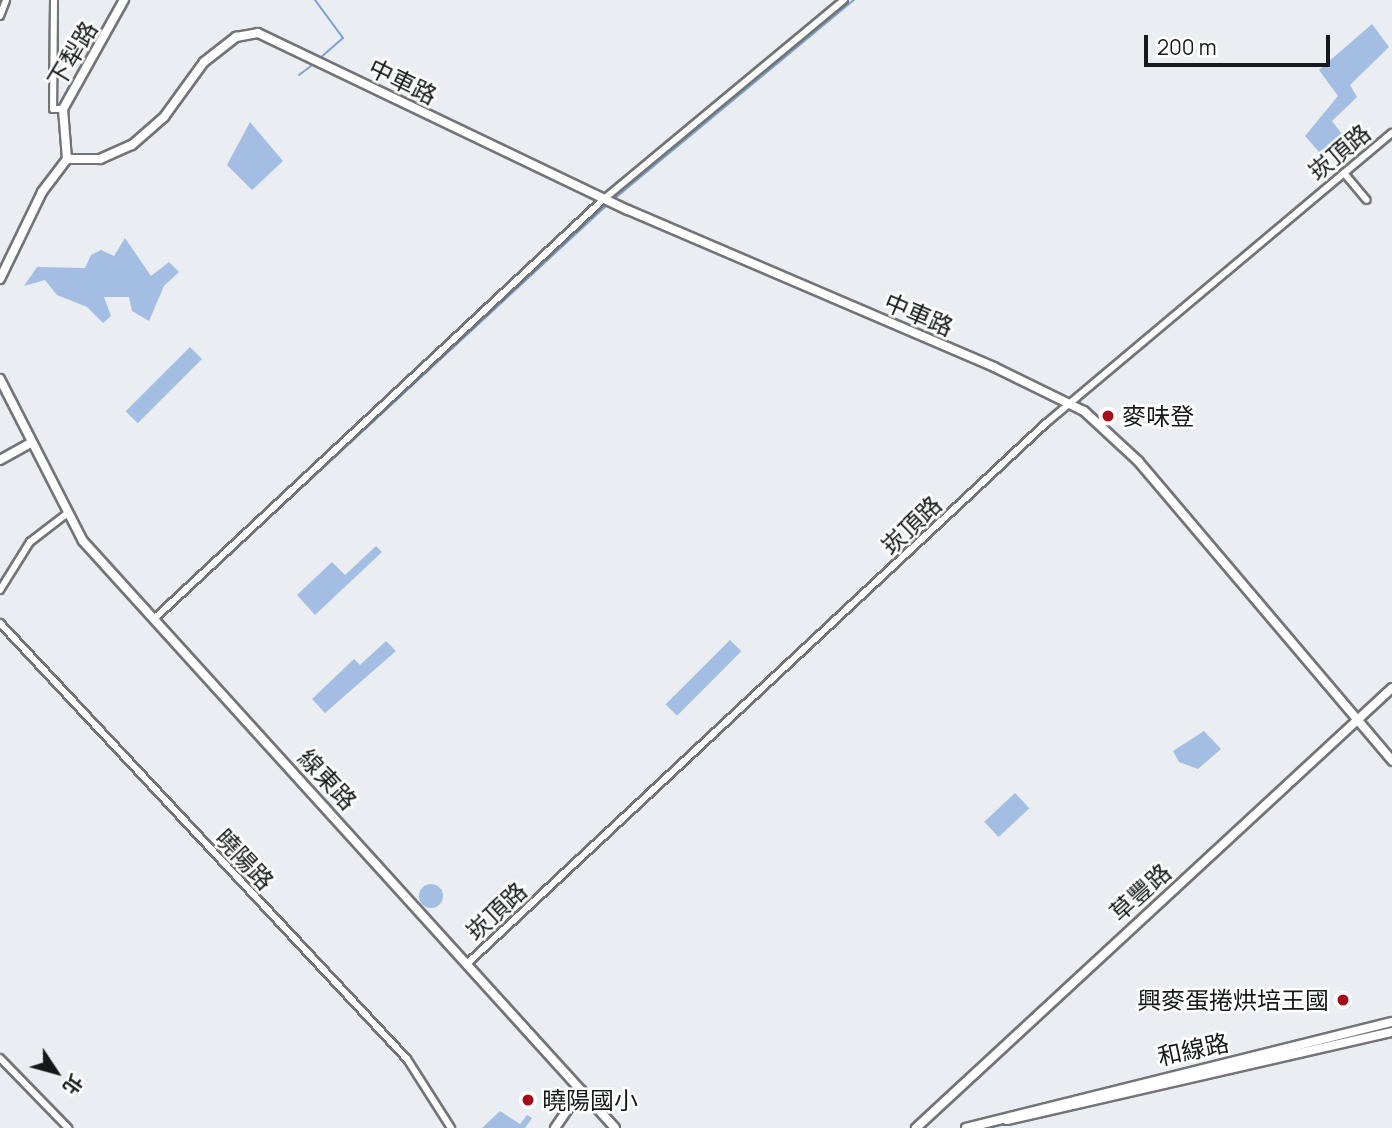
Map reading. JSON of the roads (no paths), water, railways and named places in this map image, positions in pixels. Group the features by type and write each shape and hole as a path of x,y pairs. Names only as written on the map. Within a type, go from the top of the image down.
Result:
{"street":[{"path":"0,16 6,0"},
{"path":"54,0 53,109 62,109"},
{"name":"下犁路","path":"67,159 62,109 124,0"},
{"path":"154,619 604,200 844,0"},
{"name":"中車路","path":"67,159 100,159 132,145 164,117 204,62 246,31 314,59 604,200 1069,402 1163,488 1392,761"},
{"name":"崁頂路","path":"470,961 1069,402 1392,133"},
{"path":"0,279 36,202 67,159"},
{"path":"1344,173 1367,200"},
{"path":"0,379 31,443 0,460"},
{"name":"線東路","path":"31,443 83,541 470,961 615,1128"},
{"path":"0,590 30,542 69,512"},
{"name":"曉陽路","path":"0,623 407,1059 451,1128"},
{"name":"草豐路","path":"916,1128 1392,688"},
{"name":"和線路","path":"1004,1120 1148,1078 1392,1022"},
{"name":"和線路","path":"966,1128 1159,1090 1392,1032"},
{"path":"0,1058 68,1128"},
{"path":"555,1128 581,1090"}],"waterway":[{"path":"315,0 343,38 319,59"},
{"path":"614,199 854,0"},
{"path":"299,75 315,63"},
{"path":"161,618 607,205"},
{"path":"1376,708 1392,695"},
{"path":"1224,849 1274,802"},
{"path":"923,1128 1066,995"}],"place":[{"name":"麥味登","path":"1108,416"},
{"name":"興麥蛋捲烘培王國","path":"1343,1000"},
{"name":"曉陽國小","path":"528,1100"}]}
